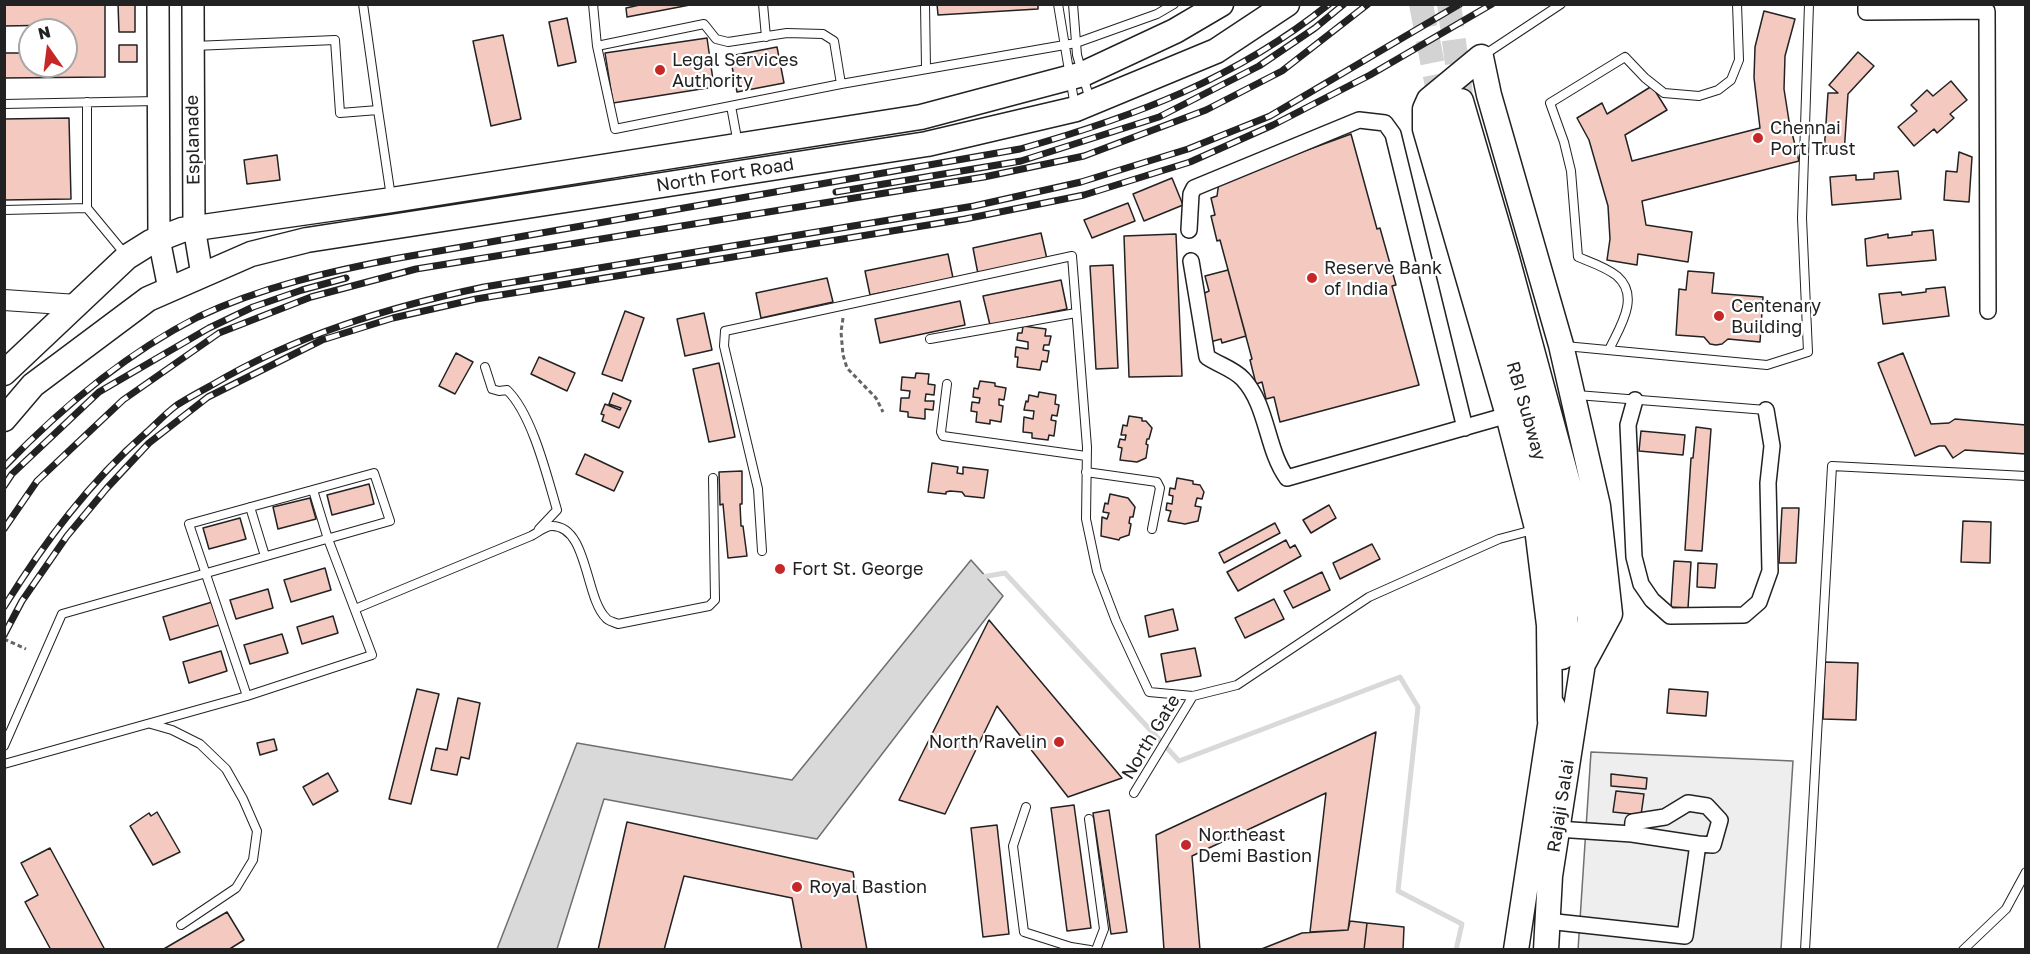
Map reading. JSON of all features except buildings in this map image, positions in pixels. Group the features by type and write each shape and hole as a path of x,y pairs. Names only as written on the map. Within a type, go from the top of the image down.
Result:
{"main road":[{"name":"Esplanade","path":"158,4 159,239 170,289"},
{"name":"Esplanade","path":"193,4 194,227 202,275"},
{"name":"North Fort Road","path":"4,373 127,257 159,239 194,227 392,200 921,117 1076,76 1175,31 1221,4"},
{"name":"North Fort Road","path":"4,419 33,385 148,299 251,254 307,240 927,144 1083,107 1216,51 1287,4"},
{"path":"1550,720 1549,625 1537,528 1508,416 1425,129 1424,118 1429,100 1481,57 1489,95 1561,345 1598,506 1610,614 1583,664"},
{"name":"RBI Subway","path":"1550,720 1564,644 1568,589 1550,496 1451,104 1507,258 1578,520 1590,618 1583,664"},
{"name":"Rajaji Salai","path":"1547,949 1550,876 1583,664"},
{"name":"Rajaji Salai","path":"1516,950 1550,720"}],"street":[{"path":"1873,7 1987,11 1988,311"},
{"path":"1189,230 1191,194 1194,188 1359,120 1385,123 1393,134 1465,428"},
{"path":"1191,261 1208,357 1241,376 1252,389 1279,467 1287,478 1508,416"},
{"path":"4,300 77,305"},
{"path":"1635,400 1628,425 1634,557 1641,584 1652,600 1670,616 1744,615 1759,602 1770,571 1768,483 1772,446 1766,410"},
{"path":"1557,829 1632,834 1713,845 1720,820 1707,806 1688,803 1665,816 1633,822 1632,834"},
{"path":"1547,921 1685,936 1698,844"}],"lane":[{"path":"363,4 392,200"},
{"path":"593,4 597,46 615,129 926,68 1076,43 1157,14 1174,4"},
{"path":"763,4 766,37"},
{"path":"925,4 926,68"},
{"path":"1058,4 1064,45 1076,76 1083,107"},
{"path":"1073,4 1076,76 1083,107"},
{"path":"1481,57 1561,4"},
{"path":"1609,350 1628,310 1628,293 1617,276 1578,257 1571,171 1564,142 1550,103 1625,57 1645,78 1664,93 1699,96 1718,90 1731,80 1739,60 1737,4"},
{"path":"1561,345 1767,365 1808,352 1802,218 1809,4"},
{"path":"597,46 704,24 716,39 728,42 787,33 823,34 834,41 841,84"},
{"path":"192,46 335,40 340,113 378,110"},
{"path":"4,104 158,101"},
{"path":"87,102 87,208 127,257"},
{"path":"731,106 738,146"},
{"path":"4,210 87,208"},
{"path":"762,551 758,489 724,346 725,331 1072,256 1086,456 1086,519 1097,571 1131,657 1149,692 1193,696 1237,685 1369,597 1499,539 1537,528"},
{"path":"930,339 1077,313"},
{"path":"485,367 492,389 507,390 527,421 557,510 531,536"},
{"path":"947,384 942,436 1086,456"},
{"path":"1572,395 1766,410"},
{"path":"1805,950 1832,466 2025,476"},
{"path":"1086,472 1157,482 1160,488 1152,529"},
{"path":"4,746 62,614 205,574 328,538 390,521 374,473 189,524 205,574 248,696"},
{"path":"355,609 531,536 549,526 559,527 569,533 579,549 600,609 606,619 618,624 709,606 715,600 713,478"},
{"path":"4,765 248,696 372,655 328,538 313,490"},
{"path":"250,507 265,556"},
{"name":"North Gate","path":"1134,793 1193,696"},
{"path":"150,723 172,730 200,744 226,769 257,831 253,860 236,888 181,925"},
{"path":"1026,807 1013,846 1024,932 1090,950"},
{"path":"1089,819 1104,929 1096,950"},
{"path":"1964,950 2006,909 2025,873"}],"path":[{"path":"845,304 841,332 843,355 847,368 876,398 883,412"},
{"path":"4,639 26,649"}],"shaded area":[{"path":"971,560 1003,596 817,839 604,799 557,949 497,949 577,743 792,780"},
{"path":"1591,752 1793,761 1781,949 1578,950"}],"waterway":[{"path":"982,577 1005,573 1179,761 1400,677 1418,707 1398,891 1462,924 1456,950"}],"tunnel":[{"path":"1421,4 1441,107"},
{"path":"1449,4 1461,94"}],"railway":[{"path":"4,467 71,403 120,365 198,317 246,297 322,274 399,258 1020,149 1103,123 1182,93 1257,54 1329,4"},
{"path":"836,192 1021,161 1159,117 1259,66 1315,28 1344,4"},
{"path":"4,529 37,481 123,400 219,333 311,297 416,269 984,177 1084,156 1206,110 1282,71 1368,4"},
{"path":"4,607 35,560 87,492 169,411 244,367 310,337 378,314 484,287 974,206 1081,182 1188,149 1270,116 1460,4"},
{"path":"4,635 22,601 67,536 149,443 208,397 322,340 393,318 476,299 965,219 1084,195 1190,162 1273,125 1370,75 1492,4"},
{"path":"4,486 12,474 99,392 209,328 253,307 346,278"}],"place":[{"name":"Legal Services Authority","path":"660,70"},
{"name":"Chennai Port Trust","path":"1758,138"},
{"name":"Reserve Bank of India","path":"1312,278"},
{"name":"Centenary Building","path":"1719,316"},
{"name":"Fort St. George","path":"780,569"},
{"name":"North Ravelin","path":"1059,742"},
{"name":"Northeast Demi Bastion","path":"1186,845"},
{"name":"Royal Bastion","path":"797,887"}]}
